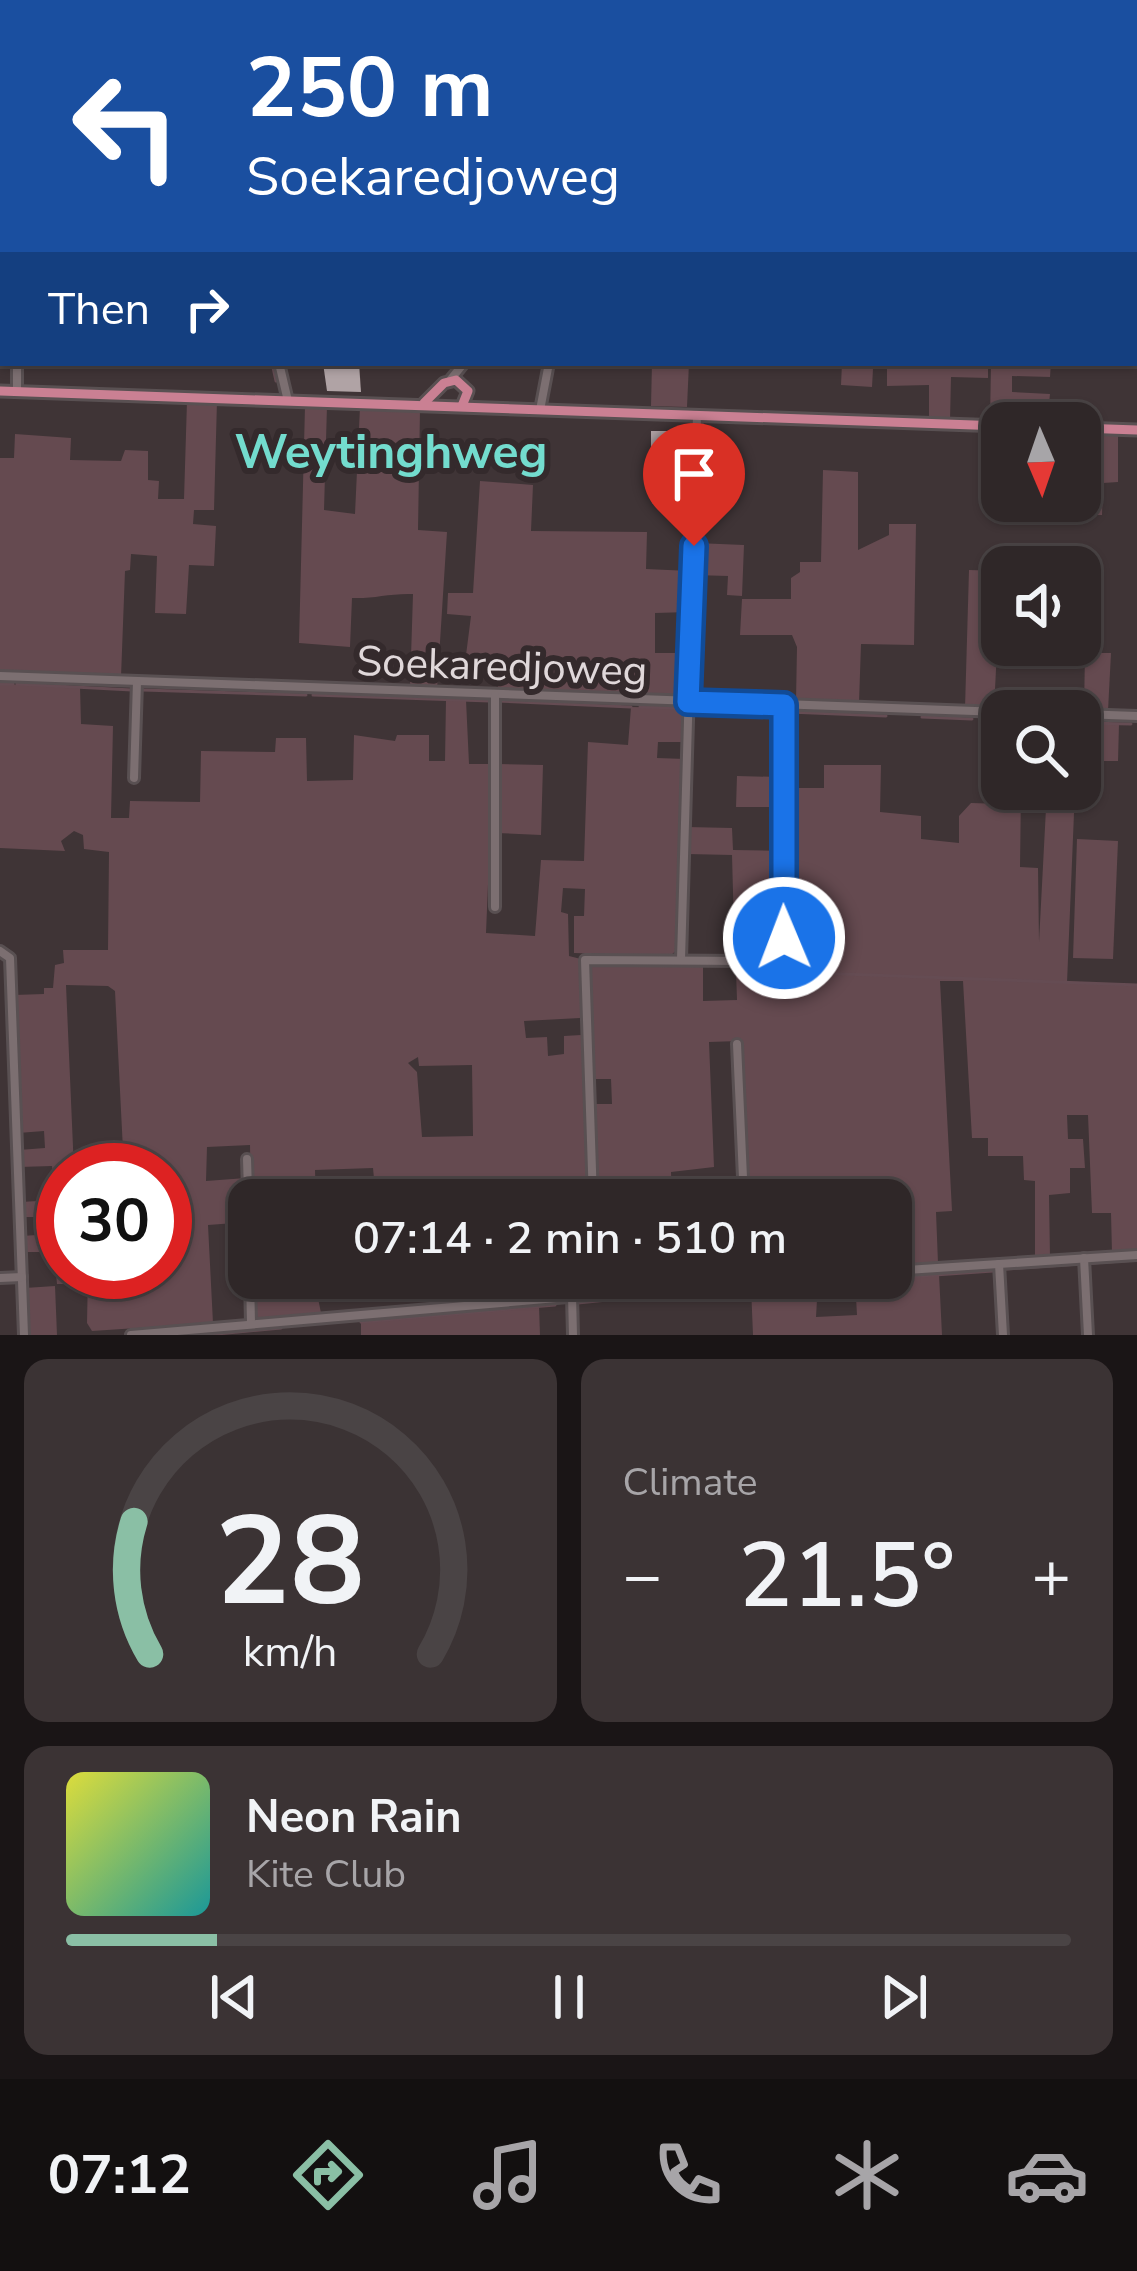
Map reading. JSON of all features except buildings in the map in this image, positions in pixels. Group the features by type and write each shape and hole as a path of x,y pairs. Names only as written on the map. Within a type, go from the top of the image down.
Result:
{"main road":[{"path":"418,405 449,380 486,404"},
{"path":"462,406 466,388"},
{"path":"439,390 445,406"},
{"path":"0,391 486,404 540,410 981,425"},
{"path":"1101,429 1137,430"}],"street":[{"path":"17,366 17,392"},
{"path":"280,366 288,401"},
{"path":"449,380 462,366"},
{"path":"465,366 466,388"},
{"path":"540,410 548,366"},
{"path":"681,959 697,415"},
{"name":"Soekaredjoweg","path":"0,676 981,711"},
{"path":"134,778 136,682"},
{"path":"495,695 495,907"},
{"path":"784,705 784,938"},
{"path":"1101,715 1137,716"},
{"path":"0,951 10,958 24,1335"},
{"path":"592,1179 583,963 589,958 748,961"},
{"path":"737,1044 743,1179"},
{"path":"247,1159 248,1179"},
{"path":"912,1270 1137,1255"},
{"path":"1084,1258 1088,1335"},
{"path":"999,1264 1003,1335"},
{"path":"0,1278 22,1277"},
{"path":"250,1299 251,1323"},
{"path":"130,1335 526,1299"},
{"path":"572,1299 573,1335"}],"shaded area":[{"path":"652,366 689,366 687,407 651,406"},
{"path":"842,366 988,366 988,378 951,377 950,421 929,421 929,385 887,386 887,369 873,369 872,387 841,385"},
{"path":"991,366 1051,366 1050,377 1012,376 1012,392 1050,394 1049,402 990,402"},
{"path":"187,401 217,401 214,510 194,510 193,524 216,526 214,566 189,565 186,614 155,613 157,556 131,554 130,570 125,571 121,677 0,672 0,458 14,458 15,434 71,438 70,460 121,461 125,450 148,451 148,480 159,481 158,499 184,499"},
{"path":"305,406 327,406 324,510 355,514 360,407 420,410 418,530 447,532 437,689 410,688 413,594 352,598 350,647 299,643"},
{"path":"1101,433 1118,435 1118,482 1103,483 1102,515"},
{"path":"652,465 693,466 692,504 652,504"},
{"path":"823,470 858,472 858,550 889,535 889,524 916,524 914,645 861,644 859,703 796,701 797,647 792,635 740,635 742,599 791,599 791,578 800,572 800,562 821,562"},
{"path":"480,481 533,485 531,531 647,532 646,569 690,571 689,612 655,613 655,653 687,653 684,697 498,692 498,664 465,663 471,616 447,614 448,593 473,593"},
{"path":"696,543 744,545 742,596 727,595 728,576 694,575"},
{"path":"969,570 981,570 981,666 996,666 995,690 981,690 981,709 965,708"},
{"path":"1101,653 1111,653 1108,711 1101,711 1101,690 1084,690 1085,666 1101,666"},
{"path":"0,684 80,687 81,724 113,726 111,818 129,818 130,801 200,802 201,751 275,752 276,738 306,738 307,781 353,780 354,735 395,741 397,735 429,735 429,761 445,761 446,699 466,700 469,764 493,764 486,933 535,936 541,860 584,861 588,742 628,745 631,707 686,708 686,742 658,742 657,758 685,759 679,948 670,956 574,953 574,916 584,916 585,889 563,888 561,912 568,914 569,956 581,959 580,1018 524,1021 526,1038 547,1037 548,1056 564,1054 564,1036 581,1035 589,1179 374,1179 373,1168 315,1170 315,1179 251,1179 250,1145 207,1147 206,1181 228,1179 228,1224 208,1225 213,1323 92,1331 87,1323 87,1299 192,1299 192,1143 123,1143 115,991 108,986 66,985 73,1143 45,1143 44,1131 18,1133 14,995 44,994 44,988 53,988 55,965 64,963 63,950 108,950 109,852 84,849 83,835 74,831 61,841 65,851 0,848","holes":["418,1057 419,1066 472,1065 473,1136 422,1137 417,1072 408,1063"]},
{"path":"1101,724 1119,724 1118,761 1101,761"},
{"path":"498,764 543,765 541,835 496,833"},
{"path":"824,765 881,765 880,812 921,816 921,839 959,843 959,816 971,803 981,803 981,810 1021,810 1020,867 1038,868 1039,942 1046,810 1074,810 1067,983 1137,985 1137,1251 1112,1253 1111,1213 1092,1213 1088,1115 1067,1115 1068,1139 1083,1139 1085,1168 1070,1168 1070,1193 1049,1195 1050,1257 1035,1258 1035,1181 1024,1180 1023,1156 988,1156 988,1138 972,1138 963,981 940,981 952,1211 936,1212 938,1263 912,1265 912,1179 747,1179 739,1041 709,1042 714,1167 671,1172 671,1179 596,1179 591,1104 612,1104 611,1079 591,1079 587,964 703,963 703,1001 737,1000 736,970 781,972 782,932 734,929 732,855 687,854 687,827 732,828 733,850 783,851 784,788 824,788"},
{"path":"737,776 780,777 779,807 736,807"},
{"path":"1077,839 1118,841 1113,959 1073,958"},
{"path":"36,1149 36,1166 19,1167 19,1150"},
{"path":"36,1201 36,1217 22,1217 21,1202"},
{"path":"36,1235 36,1252 23,1252 22,1236"},
{"path":"939,1274 942,1335 753,1335 752,1299 817,1299 816,1317 857,1315 856,1299 912,1299 912,1276"},
{"path":"36,1287 36,1299 56,1299 57,1335 27,1335 25,1288"},
{"path":"253,1299 318,1299 321,1313 255,1319"},
{"path":"539,1306 540,1335 361,1335 361,1322"}],"waterway":[{"path":"273,366 276,381"},
{"path":"0,684 13,684"},
{"path":"17,684 132,690"},
{"path":"143,690 306,695"},
{"path":"313,695 490,701"},
{"path":"498,701 631,707"},
{"path":"640,707 681,708"},
{"path":"693,709 741,710"},
{"path":"747,711 779,712"},
{"path":"789,712 886,716"},
{"path":"922,717 972,719"},
{"path":"1101,723 1131,724"},
{"path":"736,970 1137,985"},
{"path":"1093,1263 1137,1260"},
{"path":"1006,1269 1079,1264"},
{"path":"912,1277 993,1271"},
{"path":"578,1303 617,1299"},
{"path":"361,1322 555,1305"},
{"path":"206,1335 281,1328"}],"district":[{"name":"Weytinghweg","path":"391,451"}],"route":[{"path":"694,546 688,702 784,705 784,938"}]}
